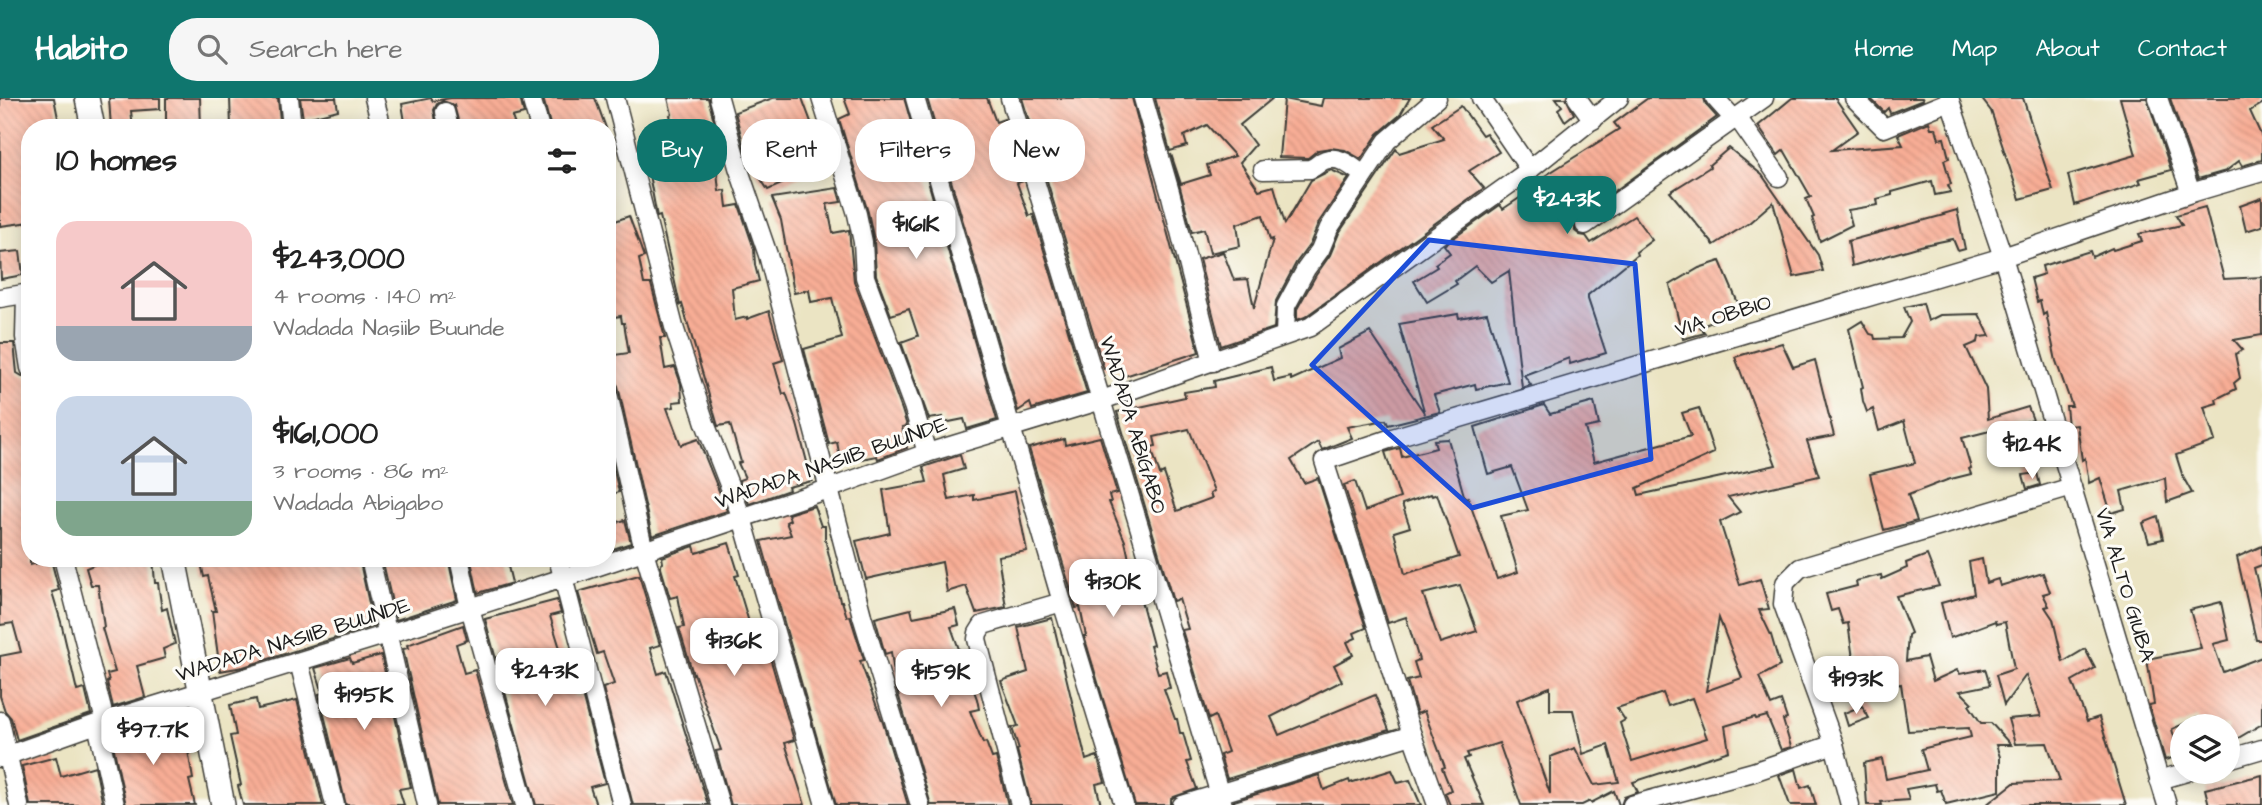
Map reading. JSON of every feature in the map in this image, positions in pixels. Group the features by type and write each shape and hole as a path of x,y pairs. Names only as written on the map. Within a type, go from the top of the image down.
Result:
{"main road":[{"path":"87,98 91,119"},
{"path":"176,567 223,805"}],"street":[{"path":"289,98 291,119"},
{"path":"374,98 380,119"},
{"path":"531,98 537,119"},
{"path":"615,98 674,327 705,423 741,518 825,805"},
{"path":"719,98 738,167 768,255 862,616 920,805"},
{"path":"821,98 858,214 865,277 913,406 927,453"},
{"path":"915,98 1124,805"},
{"name":"WADADA ABIGABO","path":"1010,98 1222,799"},
{"path":"1143,98 1213,362"},
{"path":"1285,335 1286,306 1306,269 1320,250 1329,228 1387,141 1435,98"},
{"path":"1480,98 1530,170"},
{"path":"1577,98 1593,120"},
{"name":"WADADA NASIIB BUUNDE","path":"616,560 927,453 1102,400 1310,327 1530,170 1619,98"},
{"path":"1715,98 1735,118 1779,177"},
{"path":"1585,225 1764,98"},
{"path":"1854,98 1884,128 1950,99"},
{"path":"2158,98 2191,193"},
{"name":"VIA ALTO GIUBA","path":"1950,99 2003,257 2167,805"},
{"path":"1263,170 1310,169 1323,160 1334,159 1350,164 1363,175"},
{"name":"VIA OBBIO","path":"1412,736 1324,461 1403,435 2003,257 2191,193 2262,172"},
{"path":"0,298 21,295"},
{"path":"616,428 644,551 719,805"},
{"path":"1850,805 1833,744 1783,604 1785,583 1800,568 2071,487"},
{"path":"65,567 101,723 115,805"},
{"path":"372,567 427,805"},
{"path":"461,567 525,805"},
{"path":"560,567 622,805"},
{"name":"WADADA NASIIB BUUNDE","path":"4,757 101,723 596,567"},
{"path":"1020,805 977,639 978,633 983,625 1062,601"},
{"path":"299,662 335,805"},
{"path":"0,721 4,757 19,805"},
{"path":"1182,805 1222,799 1412,736 1437,805"},
{"path":"1632,805 1753,772 1833,744"},
{"path":"2240,755 2262,749"},
{"path":"2159,780 2170,777"}],"highlighted area":[{"path":"1429,240 1635,264 1651,459 1472,508 1312,365"}],"building":[{"path":"0,98 54,98 58,119 21,119 21,223 0,226"},
{"path":"109,98 160,98 160,109 131,111 132,119 110,119"},
{"path":"166,98 200,98 201,119 166,119"},
{"path":"230,98 278,98 280,119 231,119"},
{"path":"300,98 336,98 338,110 303,119"},
{"path":"431,98 433,101 451,98 520,98 524,114 512,117 513,119 458,119 454,105 443,101 437,104 434,110 436,119 404,119 402,104"},
{"path":"543,98 595,98 603,119 549,119"},
{"path":"668,98 708,98 714,119 671,119"},
{"path":"773,98 802,98 810,119 741,119 741,135 735,112"},
{"path":"844,98 904,98 910,119 855,119 855,170 839,119 850,114"},
{"path":"927,98 987,98 995,119 989,119 989,182 1020,182 1017,183 1029,216 1033,214 1087,393 1032,409 1030,403 1018,411 951,182 975,182 975,119 933,119"},
{"path":"1022,98 1132,98 1199,352 1125,376 1123,369 1104,369 1047,182 1085,182 1085,119 1028,119"},
{"path":"1155,98 1273,98 1240,125 1255,145 1240,162 1259,190 1274,186 1285,224 1311,180 1331,170 1349,178 1319,222 1310,244 1296,263 1276,301 1274,328 1221,346 1199,259 1223,252 1234,280 1248,279 1254,308 1273,239 1270,240 1263,215 1237,224 1240,246 1210,253 1204,229 1192,232 1171,154 1181,184 1210,175 1207,165 1235,156 1207,125 1184,136 1187,146 1170,151"},
{"path":"1323,98 1410,98 1400,115 1378,134 1361,159 1345,150 1331,148 1318,150 1308,158 1279,157 1284,99 1321,106"},
{"path":"1556,98 1566,98 1574,114 1565,121 1558,109 1562,106"},
{"path":"1648,98 1704,98 1706,105 1717,117 1575,220 1575,231 1586,236 1591,243 1634,216 1652,240 1588,295 1606,353 1570,364 1569,358 1524,375 1531,385 1522,388 1509,271 1491,282 1475,266 1455,281 1457,284 1427,302 1414,281 1437,267 1435,264 1450,253 1444,245 1500,205 1503,209 1545,181 1543,177 1619,129 1614,123"},
{"path":"1792,98 1835,98 1858,131 1832,150 1903,145 1898,135 1929,122 1931,128 1936,128 1939,139 1944,138 1949,158 1944,160 1951,192 1935,195 1932,181 1892,192 1892,195 1877,199 1878,205 1848,210 1852,225 1820,241 1806,199 1811,197 1784,150 1778,155 1758,126"},
{"path":"1870,98 1923,100 1890,113 1888,108 1884,112"},
{"path":"1981,98 2023,98 2053,190 2020,199 1991,111"},
{"path":"2120,98 2147,98 2171,170 2139,179 2141,183 2075,205 2068,175 2136,155"},
{"path":"2170,98 2262,98 2262,104 2250,111 2262,137 2262,160 2242,166 2239,161 2226,171 2198,179"},
{"path":"1461,106 1482,135 1486,133 1499,152 1469,171 1484,188 1305,317 1297,320 1297,309 1330,255 1339,233 1396,149 1399,153 1444,139 1432,125"},
{"path":"1729,148 1762,175 1818,255 1823,271 1794,277 1773,202 1749,223 1714,245 1670,192 1710,167 1709,165"},
{"path":"650,182 718,182 719,191 725,190 727,207 739,205 754,249 759,281 732,288 735,320 747,319 769,311 783,360 774,363 783,394 786,393 797,424 812,481 788,487 789,490 749,504 739,480 745,478 738,463 741,462 730,424 718,426 682,304 680,305 660,216 657,217"},
{"path":"763,182 786,182 768,190"},
{"path":"859,182 928,182 997,420 967,429 964,419 944,423 943,417 929,419 901,342 918,336 909,309 891,315 876,275 874,241"},
{"path":"837,188 841,202 827,204 833,233 849,230 854,281 907,426 902,427 907,448 878,459 877,456 841,463 837,442 829,444 804,349 842,338 832,298 811,302 809,290 794,293 781,220 772,198"},
{"path":"2262,198 2262,226 2246,231 2240,206"},
{"path":"2205,207 2224,279 2262,277 2262,335 2234,340 2243,350 2235,354 2240,378 2234,383 2236,389 2216,399 2217,403 2204,407 2215,441 2176,455 2192,493 2167,502 2165,478 2121,491 2125,509 2111,513 2100,478 2089,483 2085,458 2082,460 2077,425 2068,426 2066,406 2072,406 2056,361 2046,313 2043,315 2040,301 2037,302 2031,278 2044,274 2042,266 2090,251 2092,257 2112,248 2113,250 2142,241 2139,234 2182,225 2176,215"},
{"path":"1957,210 1965,249 1958,251 1953,239 1852,266 1848,241"},
{"path":"629,216 644,257 639,259 644,284 651,284 665,338 660,338 665,369 675,367 681,384 682,401 673,402 674,407 667,408 681,445 698,439 727,511 652,536 616,383 616,355 629,353 624,323 621,316 616,317 616,221"},
{"path":"20,251 21,275 1,279 0,253"},
{"path":"1720,261 1741,310 1700,327 1705,333 1683,339 1670,285 1699,268"},
{"path":"1923,303 1928,321 1940,315 1979,314 1990,336 1979,337 1978,342 1966,347 1986,389 1988,419 2028,407 2033,420 1962,438 1971,474 1908,495 1917,521 1884,530 1870,474 1915,463 1904,421 1879,431 1873,409 1867,412 1849,329 1862,321 1875,339 1901,338 1910,322 1904,307"},
{"path":"1487,313 1508,382 1476,389 1475,384 1434,395 1440,412 1388,425 1386,420 1347,427 1352,438 1322,450 1318,442 1291,460 1304,483 1318,478 1366,628 1354,633 1356,638 1347,642 1353,655 1334,665 1342,681 1271,717 1279,735 1375,695 1389,730 1227,779 1220,755 1228,752 1215,716 1209,719 1182,630 1188,629 1179,599 1173,601 1117,412 1185,397 1184,392 1215,387 1214,381 1271,367 1274,381 1291,377 1291,380 1340,358 1338,349 1370,332 1425,414 1399,324 1458,314 1459,318","holes":["1189,429 1214,491 1210,494 1212,498 1177,511 1164,473 1160,475 1151,447 1156,446 1154,437"]},
{"path":"0,343 14,343 17,373 21,375 21,567 53,567 59,590 52,592 77,691 85,689 91,714 17,740 11,718 5,711 0,696 0,656 21,652 13,623 0,625"},
{"path":"1782,343 1793,367 1815,360 1834,436 1807,441 1819,476 1728,497 1740,512 1720,522 1740,585 1760,579 1769,609 1759,610 1771,635 1780,666 1759,677 1771,705 1781,701 1791,747 1781,750 1767,716 1755,717 1725,726 1729,751 1633,782 1638,792 1624,797 1621,805 1614,791 1582,805 1521,805 1499,743 1467,753 1469,757 1464,759 1484,805 1450,805 1445,793 1451,790 1442,768 1445,767 1424,711 1417,714 1407,681 1419,678 1414,662 1419,660 1406,617 1388,623 1344,485 1355,481 1365,511 1400,498 1385,452 1400,448 1402,457 1436,448 1434,440 1448,439 1465,499 1468,498 1497,579 1518,572 1501,516 1528,510 1512,467 1488,474 1475,427 1544,405 1550,414 1594,402 1599,425 1585,428 1594,462 1691,436 1682,413 1699,408 1714,453 1637,488 1639,495 1776,465 1735,357","holes":["1437,494 1459,557 1405,574 1394,532 1410,527 1402,504","1460,585 1477,631 1440,643 1423,594","1719,618 1742,678 1706,691","1550,687 1550,710 1573,710 1583,754 1608,745 1619,782 1594,785 1575,748 1550,757 1550,794 1517,700","1663,693 1668,706 1692,698 1707,738 1632,761 1620,723 1625,720 1617,708"]},
{"path":"1100,437 1117,493 1109,495 1109,502 1125,541 1132,572 1137,571 1139,593 1153,645 1150,646 1158,673 1166,671 1170,688 1164,689 1180,733 1183,733 1191,761 1187,762 1197,789 1174,797 1171,799 1171,805 1135,805 1084,636 1080,607 1076,608 1029,448 1064,439 1065,445"},
{"path":"960,455 964,469 944,475 949,500 974,495 974,500 1015,491 1027,551 998,556 1006,607 976,613 966,586 947,592 942,562 866,579 856,541 890,533 883,490 927,482 923,467"},
{"path":"2037,473 2040,485 2027,489 2023,475"},
{"path":"814,506 821,526 825,526 825,539 840,601 847,617 850,616 864,660 860,661 883,723 908,805 836,805 761,541 791,535 786,522 790,520 788,514"},
{"path":"2158,517 2163,539 2149,542 2143,523"},
{"path":"625,520 631,543 616,548 616,522"},
{"path":"729,543 739,575 735,576 750,626 760,623 794,740 785,743 805,805 731,805 716,751 721,750 679,628 684,627 678,596 670,598 661,568 662,557 694,546 696,553"},
{"path":"2262,546 2262,565 2254,568 2262,601 2262,640 2256,640 2237,557"},
{"path":"1927,555 1939,586 1896,596 1911,633 1908,635 1906,661 1926,657 1933,681 1957,670 1960,674 1985,669 1990,685 1960,691 1972,703 1969,705 1981,723 1991,723 2011,745 1996,745 2000,757 2000,791 1946,804 1941,790 1937,791 1935,784 1906,789 1909,800 1867,805 1864,763 1882,759 1886,779 1927,770 1921,749 1971,737 1969,728 1908,731 1901,684 1872,690 1873,692 1852,699 1840,665 1854,666 1848,623 1843,624 1838,609 1831,611 1826,594 1857,586 1856,581 1881,575 1882,579 1907,568 1906,563"},
{"path":"1982,559 1986,583 1998,579 2000,586 2043,573 2050,592 2043,594 2049,606 2045,607 2053,619 2063,662 2085,649 2095,668 2072,681 2087,721 2099,717 2126,805 1986,805 2014,783 2060,781 2047,743 2015,744 2008,719 2041,716 2026,675 2004,705 1996,675 2014,669 2005,622 1996,624 1995,621 1950,638 1941,603 1974,594 1969,562"},
{"path":"154,567 162,610 167,608 175,644 163,649 165,658 137,666 145,697 113,707 107,674 115,672 102,628 98,585 91,585 86,568"},
{"path":"202,567 361,567 374,626 243,667 220,671 212,611 216,611 208,576 204,577"},
{"path":"384,567 450,567 457,600 396,620"},
{"path":"472,567 508,567 512,583 478,593"},
{"path":"639,575 660,645 650,648 658,674 666,671 708,805 633,805 603,688 614,684 603,652 597,654 578,592"},
{"path":"557,600 561,613 550,616 575,697 582,695 605,783 590,787 596,805 536,805 485,619"},
{"path":"2221,602 2229,640 2213,644 2223,672 2262,657 2262,724 2240,737 2240,714 2170,714 2170,759 2165,760 2149,705 2154,704 2147,659 2201,648 2190,610"},
{"path":"911,609 913,617 955,609 959,625 951,627 979,709 970,711 983,743 986,742 992,758 996,757 1008,805 931,805 896,687 891,652 885,654 875,618"},
{"path":"1052,618 1086,760 1097,756 1105,782 1096,784 1101,805 1031,805 1012,728 1018,726 1001,681 1028,672 1018,627"},
{"path":"463,625 467,640 456,644 464,673 475,670 513,805 438,805 403,649 408,648 407,645"},
{"path":"381,655 411,787 399,789 404,805 346,805 319,694 323,693 315,668 350,658 352,663"},
{"path":"256,699 258,709 297,700 323,805 243,805 230,736 236,735 230,705"},
{"path":"1862,706 1869,718 1848,726 1844,713"},
{"path":"138,723 141,735 184,728 193,779 189,780 195,805 126,805 110,731"},
{"path":"56,757 61,776 95,766 103,805 30,805 22,766"},
{"path":"1796,769 1801,788 1810,785 1816,805 1790,805 1779,775"},
{"path":"1392,770 1398,783 1410,780 1421,805 1234,805 1234,801 1319,775 1324,790 1349,780 1350,783"},
{"path":"2262,775 2262,805 2209,805 2205,789 2240,784 2240,780"}]}
